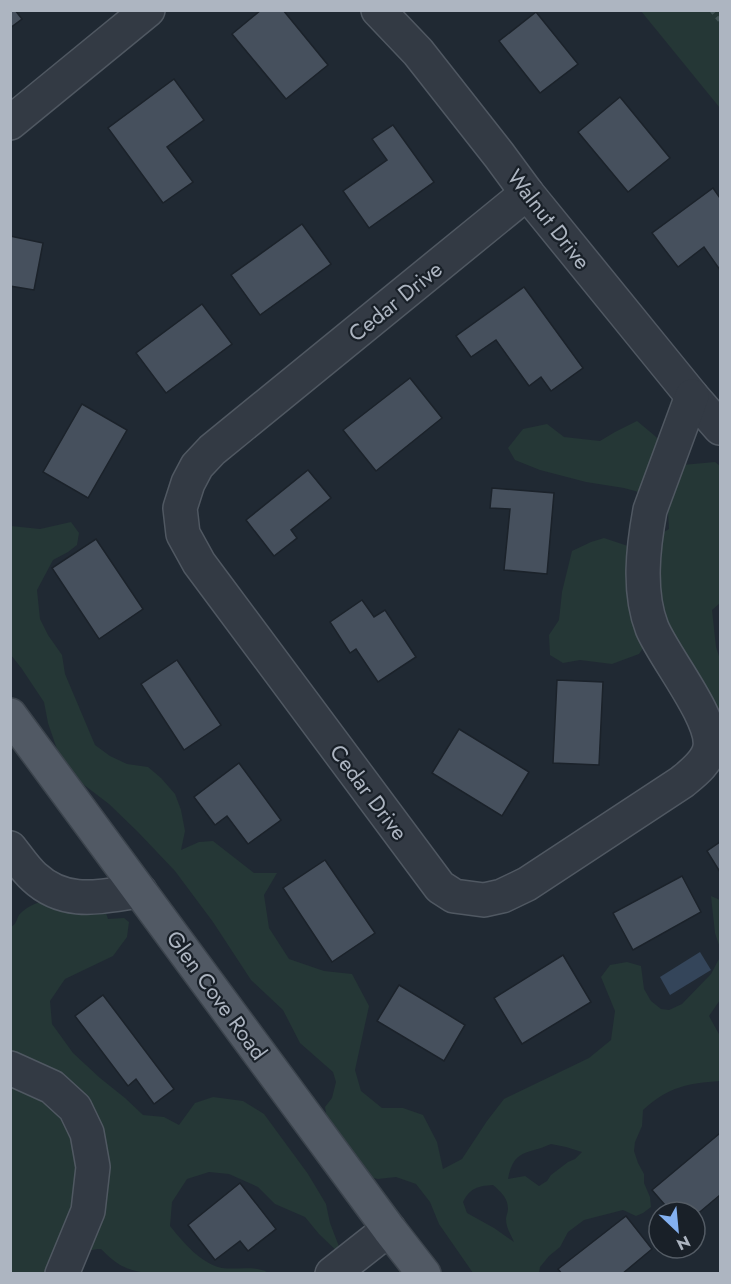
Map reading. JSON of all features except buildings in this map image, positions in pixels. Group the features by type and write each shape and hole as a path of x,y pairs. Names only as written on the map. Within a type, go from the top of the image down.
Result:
{"main road":[{"name":"Glen Cove Road","path":"10,715 424,1274"}],"street":[{"path":"10,123 148,10"},
{"name":"Walnut Drive","path":"378,10 418,52 527,193 720,428"},
{"name":"Cedar Drive","path":"527,193 212,450 197,466 188,483 180,508 183,534 199,563 440,887 454,896 484,900 502,896 526,884 682,782 706,758 710,747 704,717 653,629 646,606 643,581 646,530 650,510 692,396"},
{"path":"10,848 20,881 45,886 80,898 140,891"},
{"path":"10,1068 52,1087 75,1108 87,1133 93,1167 88,1211 62,1274"},
{"path":"332,1274 389,1229"}],"path":[{"path":"711,10 720,21"}],"shaded area":[{"path":"641,11 720,11 720,108"},
{"path":"637,421 655,436 682,465 715,462 720,466 720,603 712,610 716,647 720,659 720,716 704,695 650,638 639,654 612,664 580,660 563,663 550,655 549,635 559,620 562,592 572,551 604,538 628,546 639,559 657,536 669,529 668,512 646,494 586,482 540,470 515,460 508,448 523,429 547,424 564,437 600,441"},
{"path":"71,522 79,533 77,545 53,560 37,590 40,619 62,655 65,674 95,745 110,756 127,764 148,767 175,794 185,831 181,850 199,842 213,841 254,873 277,873 264,895 269,928 289,959 324,971 352,974 369,1006 355,1070 361,1091 382,1108 403,1108 423,1115 437,1142 443,1169 462,1159 504,1099 589,1058 611,1040 615,1011 601,977 610,965 627,962 641,966 644,989 651,1001 661,1009 669,1010 682,1004 711,974 720,957 720,1000 709,1016 720,1036 720,1081 698,1083 670,1091 643,1110 642,1126 634,1151 644,1174 644,1183 650,1197 650,1200 647,1200 647,1210 636,1216 623,1210 584,1220 568,1232 560,1247 540,1267 539,1273 473,1273 439,1224 430,1202 416,1184 396,1177 378,1179 361,1175 328,1126 325,1107 332,1098 336,1082 333,1072 300,1043 283,1010 251,980 213,922 175,871 109,804 75,778 60,758 48,723 44,702 11,655 11,526 40,529","holes":["551,1144 582,1152 539,1186 525,1176 508,1179 514,1162 523,1154","493,1185 507,1202 506,1222 514,1242 467,1213 463,1202 472,1191 479,1187"]},
{"path":"711,896 720,900 720,948 715,933"},
{"path":"40,902 105,910 108,919 124,918 129,922 127,937 113,956 65,979 50,1001 52,1024 73,1053 143,1115 164,1117 179,1125 195,1103 213,1097 243,1101 264,1114 308,1174 326,1204 330,1223 343,1257 305,1217 275,1204 258,1187 229,1174 209,1172 187,1179 172,1202 170,1226 206,1262 222,1268 252,1268 269,1273 148,1273 122,1266 101,1249 94,1249 80,1255 68,1273 11,1274 11,927 23,911"}],"water":[{"path":"700,952 711,970 670,995 660,977"}]}
